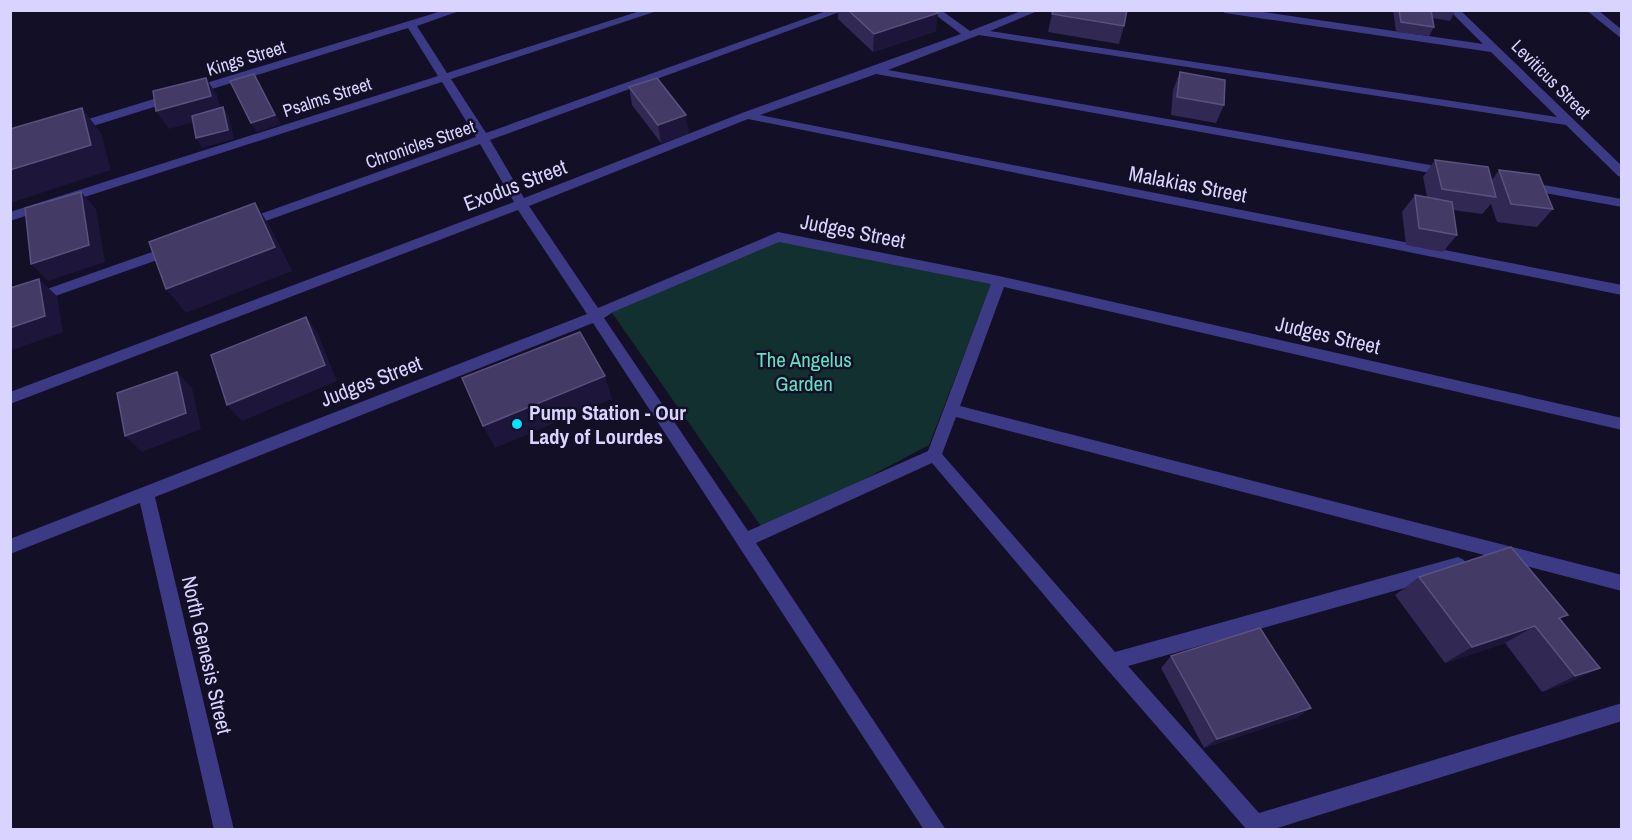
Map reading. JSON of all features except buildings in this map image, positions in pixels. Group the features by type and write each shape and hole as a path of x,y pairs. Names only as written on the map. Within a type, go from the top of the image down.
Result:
{"street":[{"name":"Kings Street","path":"56,133 457,10"},
{"name":"Psalms Street","path":"10,217 655,10"},
{"name":"Chronicles Street","path":"236,228 840,10"},
{"path":"934,10 973,34 1569,122"},
{"name":"Exodus Street","path":"10,398 746,116 875,71 1035,10"},
{"path":"1225,10 1495,49"},
{"name":"Leviticus Street","path":"1454,10 1622,173"},
{"path":"1591,10 1622,36"},
{"path":"411,25 484,140 521,204 936,830"},
{"path":"875,71 1458,174"},
{"name":"Malakias Street","path":"746,116 1622,290"},
{"path":"1516,184 1622,203"},
{"name":"Judges Street","path":"10,546 596,316 608,308 693,271 778,237 999,281 1622,424"},
{"path":"10,307 180,248"},
{"path":"745,540 934,455 999,281"},
{"path":"951,410 1622,583"},
{"path":"934,455 1258,827 1622,712"},
{"name":"North Genesis Street","path":"146,492 224,830"},
{"path":"1112,662 1502,553"}],"green space":[{"name":"The Angelus Garden","path":"780,240 992,283 929,445 765,532 610,310"}],"place":[{"name":"Pump Station - Our Lady of Lourdes","path":"517,424"}]}
